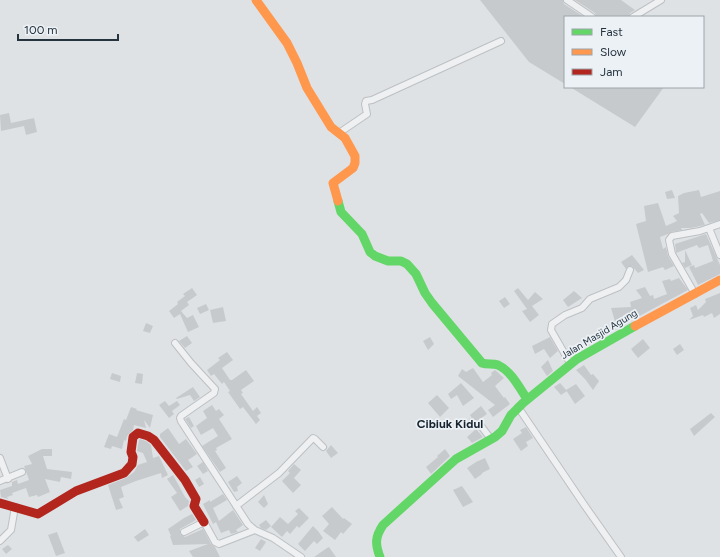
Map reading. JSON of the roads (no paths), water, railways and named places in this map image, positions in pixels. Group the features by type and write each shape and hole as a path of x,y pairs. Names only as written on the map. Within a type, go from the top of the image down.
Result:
{"street":[{"path":"256,0 287,43 310,95 331,126 345,138 352,150 356,160 353,168 333,183 343,216 362,234 366,246 372,255 388,262 401,261 406,264 416,274 428,298 482,363 486,365 495,364 505,371 527,399"},
{"path":"567,0 591,16"},
{"path":"635,16 661,0"},
{"path":"339,133 367,114 365,104 366,101 372,100 501,41"},
{"path":"695,294 672,254 669,240 672,236 709,228 720,224"},
{"path":"709,228 720,255"},
{"path":"570,363 551,330 552,324 565,315 582,308 590,299 619,287 626,280 630,270"},
{"name":"Jalan Masjid Agung","path":"380,557 375,542 376,535 383,525 452,462 469,450 491,439 502,431 518,407 570,363 614,337 720,280"},
{"path":"175,343 215,390 214,393 180,418 243,518 255,530 273,538 301,557"},
{"path":"518,407 621,557"},
{"path":"472,422 481,426 491,439"},
{"path":"0,503 38,514 76,490 124,473 132,464 132,447 134,437 136,434 141,433 152,437 185,480 196,499 194,506 215,542 219,544 255,530"},
{"path":"236,506 278,473 312,439 315,438 323,447"},
{"path":"0,458 8,479"},
{"path":"0,481 22,472"},
{"path":"0,541 11,530 15,507"},
{"path":"184,532 204,522"}],"district":[{"name":"Cibiuk Kidul","path":"450,424"}]}
